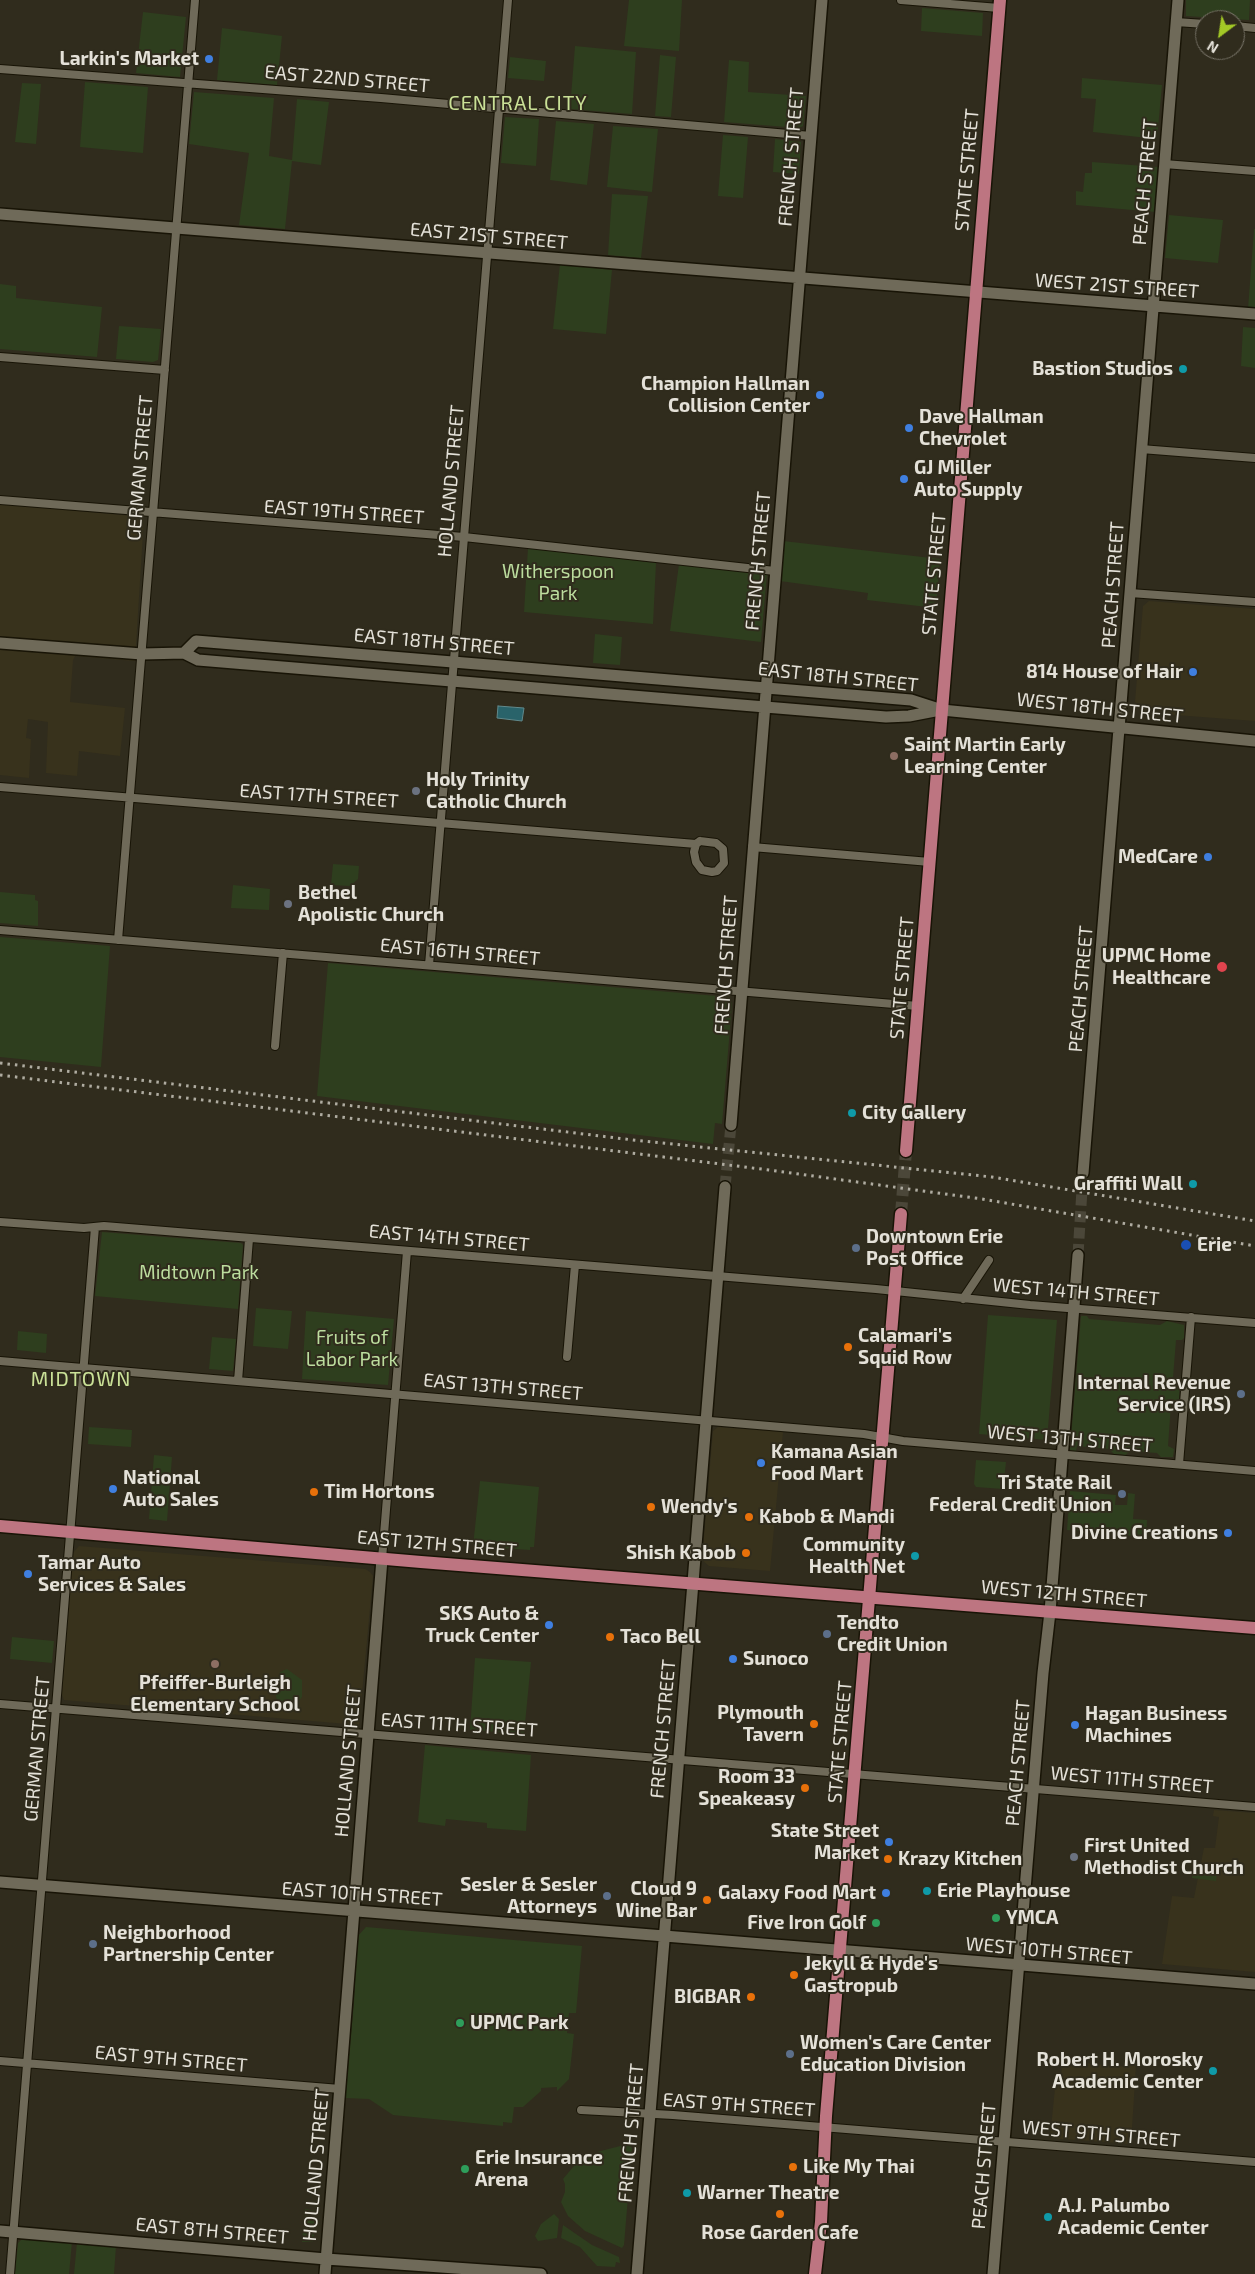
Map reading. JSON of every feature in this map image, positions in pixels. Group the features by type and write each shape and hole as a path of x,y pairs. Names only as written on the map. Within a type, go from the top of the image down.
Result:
{"main road":[{"name":"FRENCH STREET","path":"730,1125 822,0"},
{"name":"PEACH STREET","path":"1083,1173 1178,0"},
{"name":"STATE STREET","path":"906,1151 999,4"},
{"name":"EAST 21ST STREET","path":"0,214 976,292"},
{"name":"WEST 21ST STREET","path":"976,292 1255,314"},
{"name":"EAST 18TH STREET","path":"184,653 196,641 911,700 942,710"},
{"name":"EAST 18TH STREET","path":"0,643 142,654 184,653 198,660 886,716 909,716 942,710"},
{"name":"WEST 18TH STREET","path":"942,710 1255,741"},
{"name":"FRENCH STREET","path":"637,2274 726,1187"},
{"name":"STATE STREET","path":"815,2274 901,1214"},
{"name":"PEACH STREET","path":"993,2274 1033,1788 1050,1612 1078,1255"},
{"name":"EAST 12TH STREET","path":"0,1526 871,1598"},
{"name":"HOLLAND STREET","path":"325,2274 382,1559"},
{"name":"WEST 12TH STREET","path":"871,1598 1255,1628"},
{"name":"EAST 10TH STREET","path":"0,1882 840,1951"},
{"name":"WEST 10TH STREET","path":"840,1951 1255,1984"},
{"name":"EAST 8TH STREET","path":"0,2230 326,2259 541,2274"}],"street":[{"name":"GERMAN STREET","path":"118,940 195,0"},
{"name":"HOLLAND STREET","path":"429,965 508,0"},
{"path":"901,0 999,4"},
{"path":"1176,22 1195,23"},
{"name":"EAST 22ND STREET","path":"0,69 499,108 811,136"},
{"path":"1164,164 1255,171"},
{"path":"0,357 165,370"},
{"path":"1141,449 1255,458"},
{"name":"EAST 19TH STREET","path":"0,500 464,537 775,570"},
{"path":"1130,592 1255,602"},
{"name":"EAST 17TH STREET","path":"0,786 696,844 711,841 720,845 725,854 724,863 721,868 712,872 698,867 694,852 696,844"},
{"path":"752,847 930,862"},
{"name":"EAST 16TH STREET","path":"0,930 918,1006"},
{"path":"275,1046 283,953"},
{"name":"EAST 14TH STREET","path":"0,1222 249,1238 895,1291"},
{"name":"GERMAN STREET","path":"10,2274 95,1227"},
{"path":"238,1381 249,1238"},
{"name":"HOLLAND STREET","path":"382,1559 407,1251"},
{"path":"963,1299 989,1260"},
{"path":"567,1357 575,1265"},
{"name":"WEST 14TH STREET","path":"895,1291 963,1299 1255,1324"},
{"path":"1179,1464 1191,1318"},
{"name":"EAST 13TH STREET","path":"0,1361 864,1434 883,1438"},
{"name":"WEST 13TH STREET","path":"883,1438 1255,1471"},
{"name":"EAST 11TH STREET","path":"0,1704 856,1774"},
{"name":"WEST 11TH STREET","path":"856,1774 1255,1807"},
{"name":"EAST 9TH STREET","path":"0,2061 340,2089"},
{"name":"EAST 9TH STREET","path":"581,2110 826,2128"},
{"name":"WEST 9TH STREET","path":"826,2128 1255,2162"}],"shaded area":[{"path":"0,504 144,517 135,661 75,656 73,660 70,702 125,708 120,756 79,751 77,776 46,773 48,722 28,719 26,738 31,739 29,778 0,775"},
{"path":"1149,601 1255,609 1255,721 1149,713 1143,712 1138,708 1135,702 1143,606"},
{"path":"718,1427 783,1432 770,1571 709,1566 702,1560 713,1431"},
{"name":"Pfeiffer-Burleigh Elementary School","path":"79,1546 365,1569 370,1572 373,1576 359,1725 64,1700 62,1694 73,1553"},
{"path":"1214,1810 1255,1813 1255,1972 1162,1964 1172,1896 1194,1898 1204,1848 1215,1848 1219,1817 1213,1816"},
{"path":"1086,2063 1127,2067 1130,2064 1136,2065 1131,2144 1050,2138 1056,2078 1061,2078 1062,2065 1085,2067"}],"green space":[{"path":"629,0 682,0 679,51 624,46"},
{"path":"1186,0 1250,0 1249,20 1245,20 1245,10 1195,10 1195,17 1186,16"},
{"path":"922,8 983,13 982,36 921,31"},
{"path":"143,12 186,17 180,77 136,73"},
{"path":"222,28 282,36 277,85 217,80"},
{"path":"575,46 636,52 632,114 570,109"},
{"path":"660,55 676,57 671,117 655,116"},
{"path":"510,57 546,61 544,81 508,78"},
{"path":"729,60 749,62 748,92 806,96 803,126 799,128 724,122"},
{"path":"1082,78 1162,85 1157,139 1093,132 1096,99 1081,98"},
{"path":"85,82 148,87 143,153 80,147"},
{"path":"22,83 41,84 36,144 15,142"},
{"path":"194,92 274,98 269,156 292,160 297,99 329,102 321,165 292,161 285,229 239,225 249,153 189,144"},
{"path":"505,117 539,119 536,166 501,163"},
{"path":"556,121 594,124 587,185 550,180"},
{"path":"613,126 658,129 652,192 607,187"},
{"path":"723,135 748,137 743,198 718,196"},
{"path":"775,139 801,142 799,174 773,172"},
{"path":"1092,162 1158,167 1155,212 1076,205 1076,191 1083,192 1085,173 1092,173"},
{"path":"612,194 648,196 641,258 608,255"},
{"path":"1169,215 1223,220 1218,263 1165,258"},
{"path":"1254,229 1255,309 1248,309"},
{"path":"560,264 612,270 606,334 553,329"},
{"path":"0,284 16,286 16,298 102,307 97,357 0,349"},
{"path":"119,326 161,329 158,360 153,362 116,359"},
{"path":"1243,327 1255,328 1255,368 1241,366"},
{"path":"783,541 940,559 936,608 867,600 868,593 780,581"},
{"name":"Witherspoon Park","path":"528,548 656,563 653,624 524,612"},
{"path":"679,564 767,573 761,642 670,631"},
{"path":"595,634 622,637 620,665 593,663"},
{"path":"333,864 359,866 358,879 350,886 331,885"},
{"path":"233,885 270,889 269,910 231,908"},
{"path":"0,892 35,895 35,900 38,901 38,926 0,923"},
{"path":"0,937 110,946 101,1067 0,1057"},
{"path":"328,963 729,997 732,1004 722,1124 715,1123 713,1144 317,1096"},
{"name":"Midtown Park","path":"102,1232 241,1243 243,1245 238,1309 95,1296"},
{"path":"256,1308 292,1311 288,1349 253,1346"},
{"name":"Fruits of Labor Park","path":"306,1311 394,1319 388,1385 302,1379"},
{"path":"988,1315 1057,1320 1047,1440 979,1434"},
{"path":"1081,1316 1087,1316 1089,1319 1160,1325 1167,1321 1184,1325 1184,1338 1176,1340 1173,1378 1180,1381 1179,1402 1171,1404 1168,1446 1174,1449 1173,1457 1161,1457 1157,1453 1131,1451 1125,1455 1114,1454 1109,1449 1077,1446 1076,1451 1070,1450"},
{"path":"18,1331 47,1334 46,1353 17,1350"},
{"path":"212,1337 236,1339 233,1371 209,1369"},
{"path":"89,1427 132,1430 131,1447 88,1444"},
{"path":"154,1455 172,1457 167,1521 149,1519"},
{"path":"976,1460 1006,1462 1003,1489 976,1487 974,1484"},
{"path":"480,1481 539,1487 534,1547 530,1547 530,1550 473,1546"},
{"path":"1070,1491 1116,1495 1115,1505 1127,1505 1128,1493 1135,1494 1133,1519 1147,1520 1146,1537 1067,1530"},
{"path":"12,1637 54,1641 52,1663 10,1659"},
{"path":"475,1658 531,1662 524,1734 470,1730"},
{"path":"287,1669 302,1680 302,1697 299,1701 287,1700 280,1703 277,1700 274,1689 280,1672"},
{"path":"425,1745 531,1755 526,1831 487,1828 487,1823 446,1819 445,1826 418,1822"},
{"path":"1193,1865 1218,1867 1216,1881 1192,1878"},
{"name":"UPMC Park","path":"366,1927 582,1946 576,2013 569,2013 567,2033 574,2034 569,2079 557,2091 557,2087 541,2088 541,2091 523,2107 514,2107 512,2123 503,2122 503,2126 393,2115 369,2099 345,2098 354,2003 357,1937"},
{"path":"628,2144 632,2148 624,2245 622,2248 585,2231 568,2216 561,2202 565,2192 563,2179 574,2166 597,2152"},
{"path":"305,2209 317,2211 313,2242 302,2242"},
{"path":"554,2214 559,2219 557,2238 538,2241 535,2236 541,2224"},
{"path":"563,2225 592,2245 619,2257 620,2263 616,2262 615,2267 597,2266 580,2247 561,2238"},
{"path":"23,2238 72,2242 69,2274 15,2274 18,2243"},
{"path":"77,2242 116,2246 114,2274 74,2274"}],"water":[{"path":"498,706 524,708 522,721 497,718"}],"tunnel":[{"path":"725,1187 731,1125"},
{"path":"901,1214 906,1151"},
{"path":"1078,1255 1083,1173"}],"railway":[{"path":"0,1063 633,1140 992,1177 1255,1221"},
{"path":"0,1075 769,1170 982,1199 1255,1246"}],"place":[{"name":"Larkin's Market","path":"209,59"},
{"name":"Bastion Studios","path":"1183,369"},
{"name":"Champion Hallman Collision Center","path":"820,395"},
{"name":"Dave Hallman Chevrolet","path":"909,428"},
{"name":"GJ Miller Auto Supply","path":"904,479"},
{"name":"814 House of Hair","path":"1193,672"},
{"name":"Saint Martin Early Learning Center","path":"894,756"},
{"name":"Holy Trinity Catholic Church","path":"416,791"},
{"name":"MedCare","path":"1208,857"},
{"name":"Bethel Apolistic Church","path":"288,904"},
{"name":"UPMC Home Healthcare","path":"1222,967"},
{"name":"City Gallery","path":"852,1113"},
{"name":"Graffiti Wall","path":"1193,1184"},
{"name":"Erie","path":"1186,1245"},
{"name":"Downtown Erie Post Office","path":"856,1248"},
{"name":"Calamari's Squid Row","path":"848,1347"},
{"name":"Internal Revenue Service (IRS)","path":"1241,1394"},
{"name":"Kamana Asian Food Mart","path":"761,1463"},
{"name":"National Auto Sales","path":"113,1489"},
{"name":"Tim Hortons","path":"314,1492"},
{"name":"Tri State Rail Federal Credit Union","path":"1122,1494"},
{"name":"Wendy's","path":"651,1507"},
{"name":"Kabob & Mandi","path":"749,1517"},
{"name":"Divine Creations","path":"1228,1533"},
{"name":"Shish Kabob","path":"746,1553"},
{"name":"Community Health Net","path":"915,1556"},
{"name":"Tamar Auto Services & Sales","path":"28,1574"},
{"name":"SKS Auto & Truck Center","path":"549,1625"},
{"name":"Tendto Credit Union","path":"827,1634"},
{"name":"Taco Bell","path":"610,1637"},
{"name":"Sunoco","path":"733,1659"},
{"name":"Pfeiffer-Burleigh Elementary School","path":"215,1664"},
{"name":"Plymouth Tavern","path":"814,1724"},
{"name":"Hagan Business Machines","path":"1075,1725"},
{"name":"Room 33 Speakeasy","path":"805,1788"},
{"name":"State Street Market","path":"889,1842"},
{"name":"First United Methodist Church","path":"1074,1857"},
{"name":"Krazy Kitchen","path":"888,1859"},
{"name":"Erie Playhouse","path":"927,1891"},
{"name":"Galaxy Food Mart","path":"886,1893"},
{"name":"Sesler & Sesler Attorneys","path":"607,1896"},
{"name":"Cloud 9 Wine Bar","path":"707,1900"},
{"name":"YMCA","path":"996,1918"},
{"name":"Five Iron Golf","path":"876,1923"},
{"name":"Neighborhood Partnership Center","path":"93,1944"},
{"name":"Jekyll & Hyde's Gastropub","path":"794,1975"},
{"name":"BIGBAR","path":"751,1997"},
{"name":"UPMC Park","path":"460,2023"},
{"name":"Women's Care Center Education Division","path":"790,2054"},
{"name":"Robert H. Morosky Academic Center","path":"1213,2071"},
{"name":"Like My Thai","path":"793,2167"},
{"name":"Erie Insurance Arena","path":"465,2169"},
{"name":"Warner Theatre","path":"687,2193"},
{"name":"Rose Garden Cafe","path":"780,2214"},
{"name":"A.J. Palumbo Academic Center","path":"1048,2217"}],"district":[{"name":"CENTRAL CITY","path":"518,103"},
{"name":"MIDTOWN","path":"81,1379"}]}
